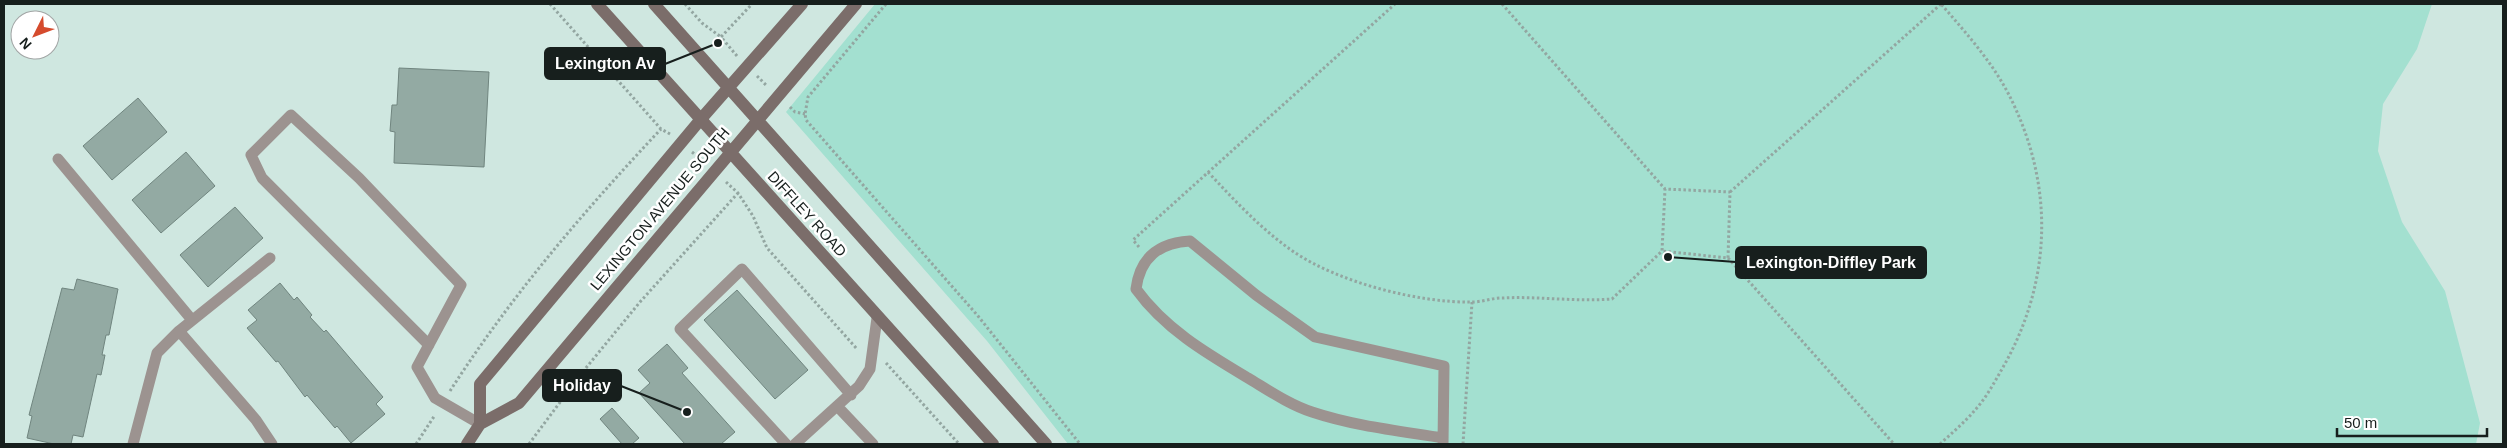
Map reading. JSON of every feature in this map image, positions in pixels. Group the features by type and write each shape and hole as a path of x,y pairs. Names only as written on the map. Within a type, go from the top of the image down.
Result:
{"main road":[{"name":"DIFFLEY ROAD","path":"597,4 877,318 993,444"},
{"name":"DIFFLEY ROAD","path":"654,4 1046,444"},
{"name":"LEXINGTON AVENUE SOUTH","path":"480,424 480,384 681,142 802,4"},
{"name":"LEXINGTON AVENUE SOUTH","path":"467,444 480,424 519,403 729,151 758,120 856,4"}],"lane":[{"path":"429,346 262,178 250,155 291,115 359,178 461,286 429,346 417,367 436,398 480,424"},
{"path":"58,159 192,320"},
{"path":"1190,241 1256,295 1315,337 1444,366 1443,441 1312,412 1270,392 1196,347 1152,310 1136,289 1138,271 1155,251 1173,242 1190,241"},
{"path":"133,444 157,353 178,331 270,258"},
{"path":"786,444 680,329 742,269 851,395"},
{"path":"795,444 851,395 870,369 877,318"},
{"path":"178,331 256,420 272,444"},
{"path":"837,406 873,444"}],"path":[{"path":"550,4 661,129 681,142 738,193 753,216 766,248 861,354 887,363 959,444"},
{"path":"685,4 702,23 721,37"},
{"path":"726,34 752,4"},
{"path":"886,4 808,97 805,114 806,120 978,316 1080,444"},
{"path":"1149,259 1133,240 1395,4"},
{"path":"1208,172 1264,229 1296,253 1343,276 1390,291 1415,298 1472,302 1502,298 1612,298 1662,251 1665,189 1502,4"},
{"path":"1665,189 1730,192 1941,4 1995,70 2012,100 2027,135 2036,169 2040,194 2042,233 2040,268 2031,307 2015,346 1976,409 1940,444"},
{"path":"416,444 496,321 532,275 661,129"},
{"path":"1728,258 1730,192"},
{"path":"529,444 580,374 640,302 738,193"},
{"path":"1662,251 1728,258 1894,444"},
{"path":"1463,444 1472,302"}],"green space":[{"path":"875,4 2432,4 2417,49 2383,104 2378,151 2402,222 2445,291 2480,423 2476,444 1068,444 987,341 786,112"}],"building":[{"path":"399,68 489,72 484,167 394,163 395,132 390,131 392,105 397,105"},
{"path":"138,98 167,132 112,180 83,146"},
{"path":"186,152 215,186 161,233 132,200"},
{"path":"235,207 263,238 208,287 180,255"},
{"path":"77,279 118,289 109,335 106,335 102,355 105,355 101,375 97,374 83,437 73,435 71,444 54,444 27,438 32,416 29,415 62,288 74,290"},
{"path":"280,283 294,300 297,297 312,315 310,317 324,332 326,330 383,397 376,404 385,414 351,443 337,426 335,428 307,395 305,397 278,361 276,362 247,328 257,320 248,310"},
{"path":"737,290 808,370 775,399 704,320"},
{"path":"667,344 688,368 682,373 735,432 721,444 685,444 639,393 650,383 638,370"},
{"path":"612,408 639,438 632,444 622,444 600,419"}],"place":[{"name":"Lexington Av","path":"718,43"},
{"name":"Lexington-Diffley Park","path":"1668,257"},
{"name":"Holiday","path":"687,412"}]}
